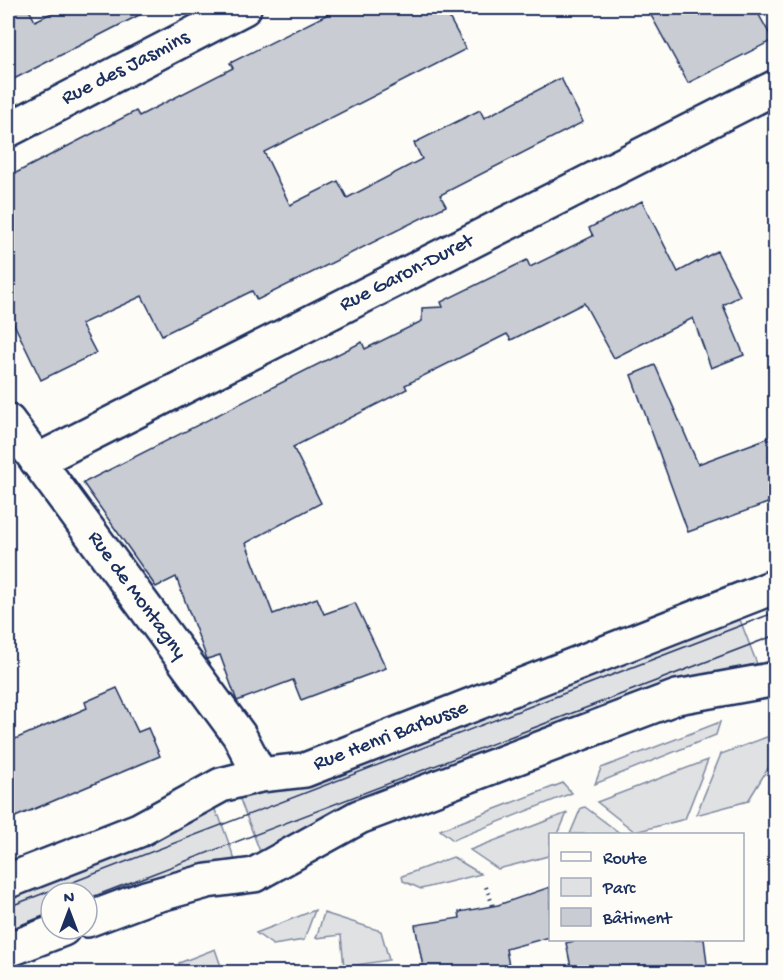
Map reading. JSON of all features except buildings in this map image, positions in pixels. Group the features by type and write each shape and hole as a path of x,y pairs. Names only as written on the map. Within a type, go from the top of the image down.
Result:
{"street":[{"name":"Rue des Jasmins","path":"8,130 244,8"},
{"name":"Rue Garon-Duret","path":"37,461 776,87"},
{"name":"Rue de Montagny","path":"8,421 239,735 260,775"},
{"name":"Rue Henri Barbusse","path":"8,881 139,830 221,785 260,775 305,770 776,586"},
{"path":"99,915 146,897 207,881 254,875 359,818 677,697 776,679"},
{"path":"8,950 39,938"}],"path":[{"path":"486,887 493,906"}],"green space":[{"path":"739,617 757,664 681,682 261,854 239,797"},
{"path":"720,722 716,735 595,784 601,768"},
{"path":"775,734 775,757 748,801 696,815 721,754"},
{"path":"708,760 685,819 635,832 597,802"},
{"path":"563,783 572,793 453,840 440,830"},
{"path":"214,806 236,863 99,905 99,881 51,881 139,848"},
{"path":"585,807 620,833 570,833 581,808"},
{"path":"567,813 558,833 549,833 548,856 498,869 470,850"},
{"path":"453,857 481,874 421,889 403,881 402,876"},
{"path":"39,885 39,927 8,939 8,897"},
{"path":"315,910 304,940 273,945 256,933"},
{"path":"324,913 381,931 389,960 344,967 341,935 316,938"},
{"path":"215,949 223,972 181,972 179,963"}],"tram line":[{"path":"8,907 776,612"},
{"path":"99,894 776,635"},
{"path":"8,930 39,918"}]}
